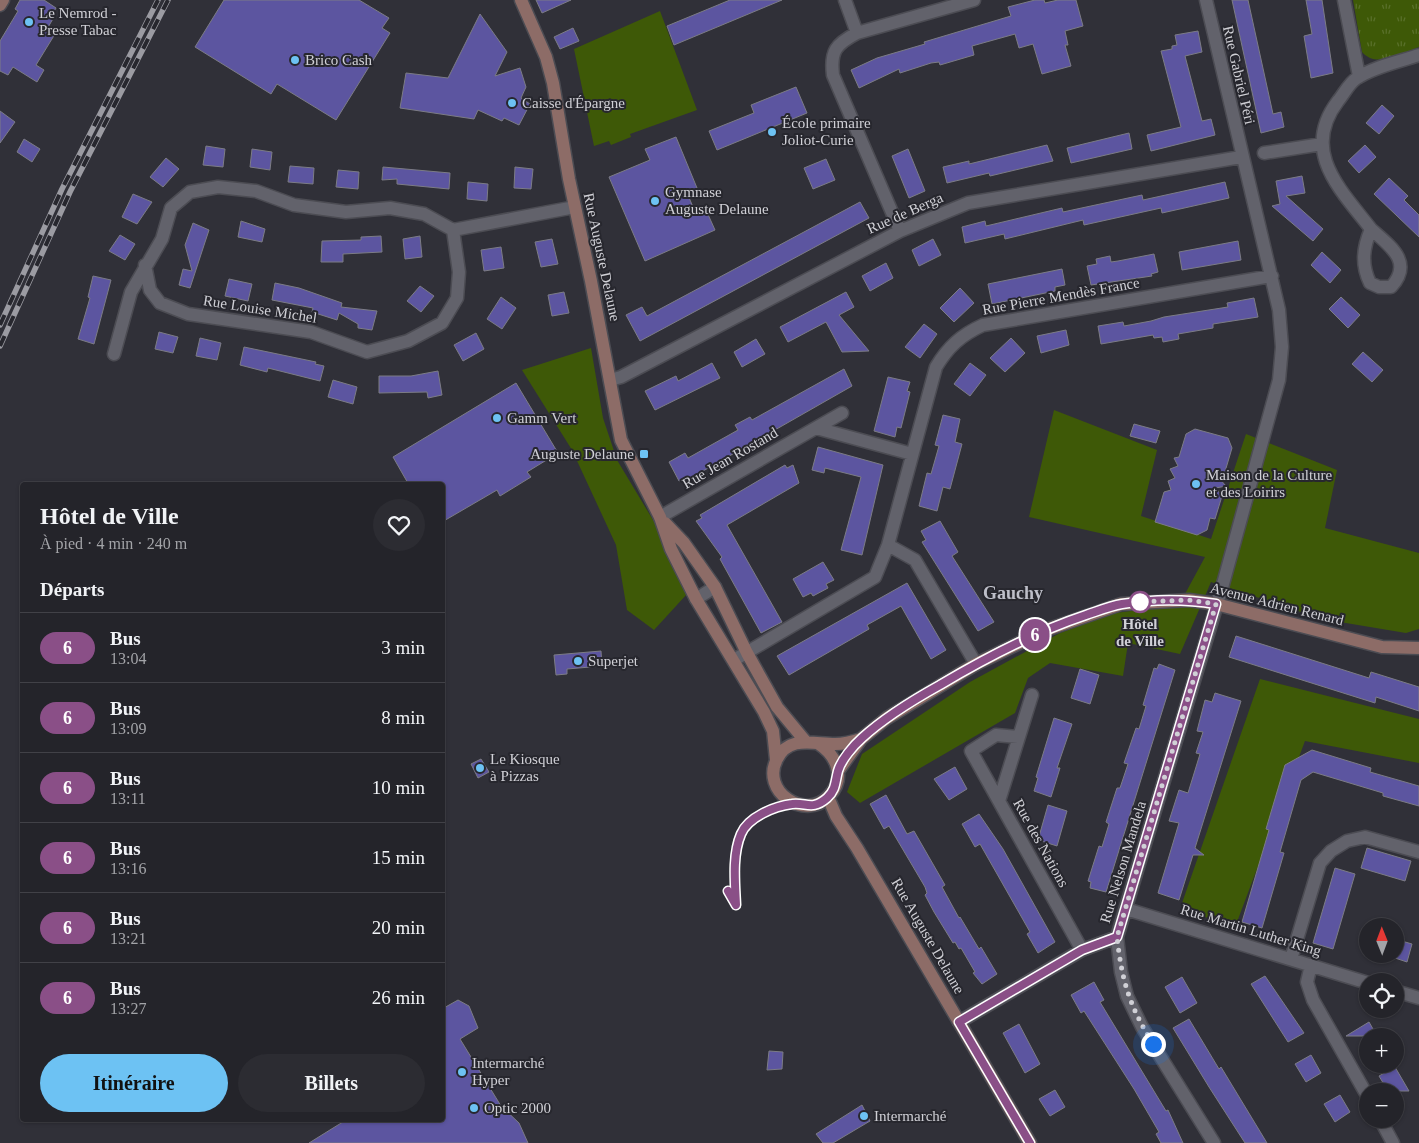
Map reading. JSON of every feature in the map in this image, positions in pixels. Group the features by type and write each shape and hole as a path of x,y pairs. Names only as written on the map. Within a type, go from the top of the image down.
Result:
{"street":[{"path":"0,5 3,0"},
{"name":"Rue Auguste Delaune","path":"521,0 550,69 621,440 660,517 672,550 696,599 734,660 773,731 776,760"},
{"path":"845,0 857,34"},
{"path":"900,231 833,75 833,54 840,42 857,34 974,0"},
{"name":"Rue Gabriel Péri","path":"1206,0 1241,157 1272,276"},
{"path":"1344,0 1359,76"},
{"path":"1371,229 1336,184 1325,164 1322,144 1326,116 1359,76 1419,55"},
{"path":"1264,153 1322,144"},
{"name":"Rue de Berga","path":"610,380 621,378 900,231 968,203 1241,157"},
{"path":"114,354 131,292 144,265 162,239 171,208 190,192 218,187 256,191 294,205 346,212 390,208 424,214 453,230 575,207"},
{"name":"Rue Louise Michel","path":"144,265 150,290 160,303 188,314 312,332 367,352 408,341 442,322 457,298 459,272 453,230"},
{"name":"Rue Pierre Mendès France","path":"734,660 875,577 888,545 936,367 946,351 968,332 983,325 1272,276"},
{"name":"Rue Nelson Mandela","path":"1214,1143 1142,1027 1127,996 1121,972 1117,937 1216,604 1279,380 1282,347 1279,310 1272,276"},
{"name":"Rue Jean Rostand","path":"660,517 842,413"},
{"path":"816,428 912,454"},
{"name":"Rue Auguste Delaune","path":"660,517 684,543 715,587 776,707 813,743"},
{"path":"888,545 915,560 976,664"},
{"path":"696,599 715,587"},
{"name":"Avenue Adrien Renard","path":"838,770 861,739 887,718 976,664 1046,630 1121,604 1189,600 1216,604 1382,647 1419,648"},
{"path":"1000,801 1032,695"},
{"name":"Rue des Nations","path":"1018,737 996,735 971,751 1082,950"},
{"name":"Avenue Adrien Renard","path":"813,743 847,743 861,739"},
{"path":"813,743 832,755 838,770 834,789 828,797 812,806 793,803 785,798 775,782 776,760 788,746 813,743"},
{"name":"Rue Auguste Delaune","path":"828,797 836,816 857,848 1030,1143"},
{"path":"1291,959 1320,864 1331,850 1347,840 1364,838 1419,852"},
{"name":"Rue Martin Luther King","path":"1126,909 1359,980"},
{"path":"959,1022 1082,950 1117,937"},
{"path":"1311,965 1307,982 1313,1000 1360,1083"},
{"path":"1404,994 1419,998"},
{"path":"1385,1128 1393,1143"}],"green space":[{"path":"1353,0 1419,0 1419,47 1389,58 1375,59 1368,57 1362,52"},
{"path":"660,11 697,110 630,134 631,137 611,145 609,141 594,146 574,49"},
{"path":"591,348 603,418 617,460 659,530 687,594 654,630 627,610 616,545 572,450 522,370"},
{"path":"1054,410 1157,450 1141,516 1211,539 1246,434 1337,470 1325,528 1419,553 1419,629 1406,633 1322,619 1211,582 1180,654 1128,643 1123,676 1050,663 1028,678 1015,713 860,803 847,792 862,754 970,682 1060,633 1115,613 1179,605 1205,557 1029,517"},
{"path":"1260,679 1419,719 1419,763 1305,741 1234,930 1181,906"}],"building":[{"path":"20,0 44,0 56,8 52,15 54,17 47,29 55,34 36,65 44,70 37,82 13,67 8,75 0,71 0,41 18,11 15,9"},
{"name":"Brico Cash","path":"224,0 359,0 389,18 382,28 390,33 336,120 277,84 271,94 195,47"},
{"path":"536,0 571,0 542,13"},
{"path":"730,0 782,0 674,45 667,26"},
{"path":"1035,0 1044,0 1045,3 1058,0 1076,0 1083,26 1065,31 1068,45 1065,45 1071,66 1042,74 1033,44 1019,48 1015,34 972,46 974,55 940,65 939,62 931,63 900,73 899,69 859,88 851,70 877,58 925,44 924,42 1011,16 1008,7"},
{"path":"1232,0 1248,0 1273,114 1281,112 1284,127 1261,133"},
{"path":"1306,0 1322,0 1333,73 1311,78 1304,36 1312,34"},
{"path":"480,14 507,52 495,76 520,68 526,87 521,98 530,104 519,125 504,118 502,121 478,110 474,119 400,108 406,73 448,78"},
{"path":"573,28 579,41 560,49 554,37"},
{"path":"1198,31 1202,52 1185,56 1202,121 1211,119 1215,135 1151,151 1147,135 1181,127 1161,51 1172,49 1172,46 1177,45 1175,35"},
{"path":"796,87 807,113 717,150 709,131 754,113 751,105"},
{"path":"1382,105 1394,116 1379,134 1366,123"},
{"path":"0,111 15,122 0,143"},
{"path":"1129,133 1132,149 1071,163 1067,148"},
{"name":"Gymnase Auguste Delaune","path":"676,137 697,188 687,193 696,214 706,210 715,230 645,261 609,177 650,160 645,149"},
{"path":"24,139 40,149 32,162 17,152"},
{"path":"1047,145 1053,161 990,176 989,173 947,183 943,167 969,161 969,164"},
{"path":"1365,145 1376,157 1359,173 1348,161"},
{"path":"206,146 225,149 223,167 203,165"},
{"path":"252,149 272,152 270,170 250,167"},
{"path":"908,149 925,191 909,198 892,156"},
{"path":"166,158 179,169 163,187 150,177"},
{"path":"826,159 835,180 813,189 804,168"},
{"path":"290,166 314,168 313,184 288,182"},
{"path":"383,167 450,173 449,189 397,184 397,179 382,180"},
{"path":"515,167 533,169 531,189 514,188"},
{"path":"338,170 359,172 358,189 336,187"},
{"path":"1302,176 1305,193 1286,196 1323,229 1313,241 1272,206 1280,204 1276,181"},
{"path":"1389,178 1408,196 1404,200 1419,215 1419,237 1374,194"},
{"path":"468,182 488,184 487,201 467,199"},
{"path":"1225,182 1229,198 1162,213 1161,208 1084,225 1083,220 1005,239 1004,234 965,243 962,227 985,221 986,226 1062,208 1063,212 1142,195 1143,200"},
{"path":"133,194 152,202 137,224 122,217"},
{"path":"860,202 869,218 640,341 626,315 642,307 647,316"},
{"path":"241,221 265,229 262,242 238,237"},
{"path":"193,223 209,230 190,288 179,285 183,269 192,271 185,245"},
{"path":"120,235 135,244 125,260 109,251"},
{"path":"381,236 382,252 343,254 343,262 321,262 322,241 361,240 361,237"},
{"path":"420,236 422,257 405,259 403,239"},
{"path":"552,239 558,264 541,267 535,242"},
{"path":"933,239 941,255 919,266 912,250"},
{"path":"1238,241 1241,260 1182,270 1179,252"},
{"path":"501,247 504,268 484,271 481,250"},
{"path":"1322,252 1341,270 1330,283 1311,265"},
{"path":"1154,254 1158,272 1151,274 1152,276 1091,285 1087,266 1097,264 1096,259 1110,256 1111,262"},
{"path":"886,263 893,278 870,291 862,276"},
{"path":"1062,269 1065,285 1055,287 1055,291 992,304 988,284"},
{"path":"93,276 111,280 94,344 78,339 90,298 88,297"},
{"path":"229,279 252,284 248,301 225,296"},
{"path":"275,283 299,288 342,303 341,307 377,311 372,330 358,328 358,324 339,313 337,320 312,312 313,308 272,300"},
{"path":"420,286 434,296 421,312 407,301"},
{"path":"960,288 974,303 954,322 940,308"},
{"path":"564,292 569,313 552,316 548,295"},
{"path":"846,292 854,307 839,315 869,351 842,352 826,322 788,342 780,327"},
{"path":"501,297 516,308 502,329 487,319"},
{"path":"1341,297 1360,315 1348,328 1329,309"},
{"path":"1254,298 1258,317 1213,324 1213,328 1178,334 1179,339 1163,342 1162,337 1154,338 1153,335 1101,344 1098,326 1123,322 1124,326 1164,317 1228,307 1227,303"},
{"path":"924,324 937,334 920,358 905,347"},
{"path":"1066,330 1069,345 1041,353 1037,336"},
{"path":"159,332 178,337 173,353 155,349"},
{"path":"476,333 484,349 463,361 454,345"},
{"path":"200,338 221,343 217,360 196,356"},
{"path":"1011,338 1025,353 1005,372 990,358"},
{"path":"756,339 765,354 742,367 734,352"},
{"path":"244,347 316,362 315,364 324,366 320,381 268,368 267,372 240,365"},
{"path":"1363,352 1383,370 1372,382 1352,364"},
{"path":"712,363 720,378 655,410 645,391 676,376 678,381"},
{"path":"970,363 986,375 970,396 954,384"},
{"path":"844,369 852,386 689,479 687,477 679,481 669,462 685,453 688,458 738,430 735,425 750,417 752,420"},
{"path":"438,371 442,395 428,398 427,392 379,393 379,376 411,376"},
{"path":"888,377 910,382 907,391 910,392 901,428 897,427 895,437 874,431"},
{"path":"333,380 357,387 353,404 328,397"},
{"name":"Gamm Vert","path":"516,383 558,453 527,472 531,477 500,496 497,490 445,520 445,482 407,482 393,457"},
{"path":"943,415 960,419 955,442 962,444 950,489 943,487 937,511 919,506 927,473 931,474 939,446 935,445"},
{"path":"1134,424 1160,431 1156,443 1130,436"},
{"name":"Maison de la Culture et des Loirirs","path":"1195,429 1228,438 1232,448 1224,475 1217,476 1226,486 1216,488 1222,496 1215,519 1210,518 1207,530 1197,535 1155,522 1164,492 1171,490 1168,481 1175,478 1170,469 1178,466 1174,458 1179,457 1186,434"},
{"path":"818,447 883,465 862,555 841,550 861,477 825,468 824,473 812,470"},
{"path":"785,465 787,468 793,465 799,483 727,525 782,622 761,633 720,559 722,557 696,521 702,518 700,515"},
{"path":"940,521 958,552 952,556 994,622 978,631 922,542 926,540 921,531"},
{"path":"823,562 834,580 826,584 828,588 813,596 811,593 803,597 793,579"},
{"path":"907,583 946,650 931,659 901,606 867,625 869,629 789,675 777,656"},
{"path":"1236,636 1369,678 1371,672 1419,687 1419,711 1376,697 1375,703 1229,657"},
{"path":"601,651 602,666 567,669 567,674 556,675 554,655"},
{"path":"1159,664 1175,670 1106,892 1090,888 1091,882 1088,881 1099,846 1102,847 1109,824 1106,822 1117,788 1120,788 1128,764 1124,763 1136,728 1139,729 1146,706 1143,705 1154,668 1157,669"},
{"path":"1080,669 1099,675 1090,704 1071,698"},
{"path":"1215,693 1241,701 1195,848 1204,855 1193,855 1179,900 1158,893 1179,823 1169,821 1179,790 1188,793 1200,754 1196,753 1203,732 1197,731 1205,700 1212,702"},
{"path":"1054,718 1072,724 1057,768 1060,768 1051,797 1034,791 1038,778 1036,777"},
{"path":"1312,750 1371,768 1370,772 1419,786 1419,806 1313,772 1301,780 1280,852 1284,853 1262,928 1242,922 1269,830 1266,829 1285,765"},
{"name":"Le Kiosque à Pizzas","path":"481,759 489,772 478,778 471,764"},
{"path":"955,767 967,789 949,800 934,779"},
{"path":"886,795 907,834 914,831 945,885 942,887 959,918 979,949 981,947 997,974 982,984 973,973 975,972 961,948 959,949 955,942 953,943 934,912 925,895 927,893 925,887 889,826 884,829 870,804"},
{"path":"1048,805 1067,811 1057,846 1038,840"},
{"path":"979,814 1003,849 1055,942 1038,953 1027,934 1030,932 980,844 975,847 962,824"},
{"path":"1367,848 1411,861 1405,881 1361,868"},
{"path":"1335,868 1355,874 1333,949 1313,943"},
{"path":"1404,942 1412,944 1407,962 1404,961"},
{"path":"1265,976 1304,1033 1288,1042 1251,984"},
{"path":"1182,977 1197,1003 1180,1013 1165,987"},
{"path":"1094,982 1104,1000 1100,1002 1166,1111 1168,1110 1183,1143 1161,1143 1156,1134 1159,1132 1134,1089 1084,1011 1081,1013 1071,995"},
{"name":"Intermarché Hyper","path":"458,1000 469,1006 478,1028 460,1039 501,1106 519,1123 528,1143 309,1143 343,1122 445,1122 445,1007"},
{"path":"1189,1019 1219,1069 1221,1067 1267,1143 1245,1143 1209,1087 1173,1028"},
{"path":"1369,1022 1372,1028 1359,1028"},
{"path":"1019,1024 1040,1064 1025,1073 1003,1033"},
{"path":"1359,1028 1359,1036 1346,1036"},
{"path":"769,1051 783,1052 782,1069 767,1070"},
{"path":"1311,1055 1321,1073 1306,1082 1295,1064"},
{"path":"1384,1073 1398,1073 1409,1091 1404,1091 1404,1083 1383,1083 1379,1076"},
{"path":"1055,1090 1065,1107 1050,1116 1039,1099"},
{"path":"1340,1095 1350,1112 1335,1122 1324,1104"},
{"path":"862,1105 870,1121 833,1143 823,1143 816,1134"}],"railway":[{"path":"0,325 62,189 158,0"},
{"path":"0,346 70,192 168,0"}],"bus line":[{"name":"6","path":"728,891 736,905 734,874 741,834 753,821 769,810 793,803 802,806 812,806 828,797 838,780 838,770 845,758 861,739 887,718 926,693 976,664 1046,630 1121,604 1189,600 1216,604 1117,937 1082,950 959,1022 1030,1143"}],"place":[{"name":"Le Nemrod - Presse Tabac","path":"29,22"},
{"name":"Brico Cash","path":"295,60"},
{"name":"Caisse d'Épargne","path":"512,103"},
{"name":"École primaire Joliot-Curie","path":"772,132"},
{"name":"Gymnase Auguste Delaune","path":"655,201"},
{"name":"Gamm Vert","path":"497,418"},
{"name":"Auguste Delaune","path":"644,454"},
{"name":"Maison de la Culture et des Loirirs","path":"1196,484"},
{"name":"Hôtel de Ville","path":"1140,602"},
{"name":"Superjet","path":"578,661"},
{"name":"Le Kiosque à Pizzas","path":"480,768"},
{"name":"Intermarché Hyper","path":"462,1072"},
{"name":"Optic 2000","path":"474,1108"},
{"name":"Intermarché","path":"864,1116"}],"district":[{"name":"Gauchy","path":"1013,593"}],"route":[{"path":"1140,602 1138,602 1189,600 1216,604 1117,937 1121,972 1127,996 1142,1027 1153,1044"}]}
